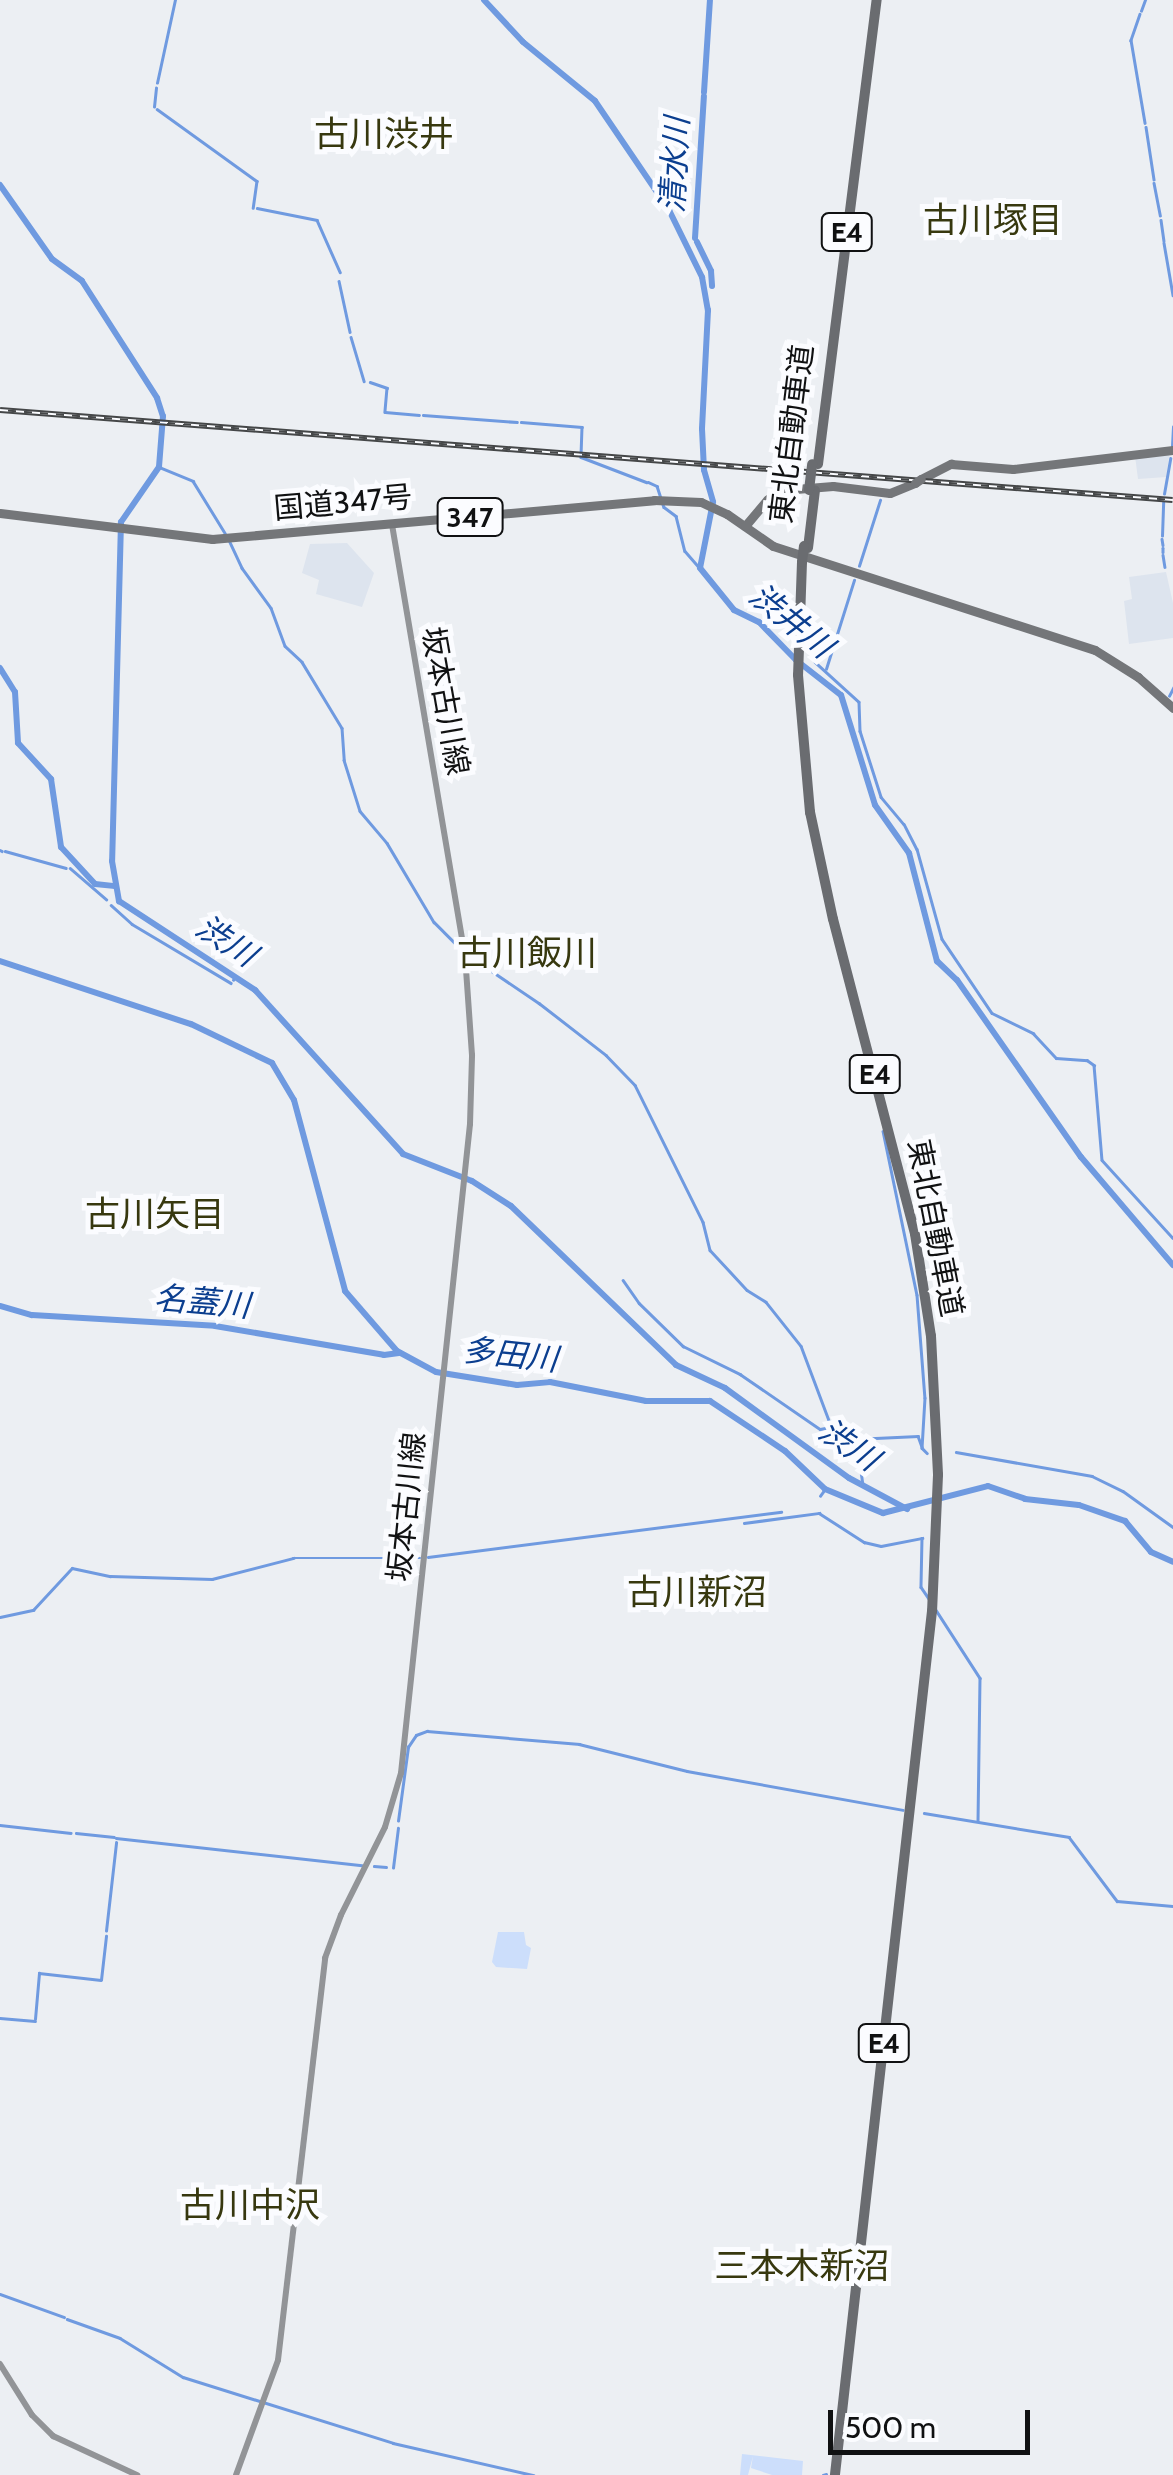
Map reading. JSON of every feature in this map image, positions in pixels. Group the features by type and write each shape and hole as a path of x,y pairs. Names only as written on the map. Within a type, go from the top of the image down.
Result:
{"highway":[{"name":"東北自動車道","path":"838,2475 935,1605 941,1475 939,1369 925,1260 902,1154 828,879 810,779 800,677 812,490 874,0"},
{"path":"745,526 768,499 783,490 833,486 890,494 951,464 1014,469 1173,450"},
{"name":"国道347号","path":"0,513 226,538 668,499 712,507 792,552 1095,650 1138,677 1173,708"}],"main road":[{"name":"坂本古川線","path":"236,2475 280,2350 323,1966 341,1914 379,1842 396,1797 463,1188 472,1055 465,953 392,524"},
{"path":"0,2364 32,2415 53,2436 137,2475"}],"shaded area":[{"path":"1170,452 1166,477 1138,479 1135,456"},
{"path":"347,543 374,573 362,607 316,594 319,580 302,573 310,544"},
{"path":"1166,572 1173,603 1173,638 1129,644 1124,601 1132,599 1129,577"},
{"path":"498,1932 524,1932 526,1945 531,1948 527,1969 496,1967 492,1962"},
{"path":"742,2454 803,2461 802,2475 772,2475 751,2468 753,2456 748,2475 740,2475"}],"waterway":[{"path":"157,83 175,0"},
{"name":"渋井川","path":"484,0 523,42 595,101 669,210 702,277 708,310 702,429 704,470 713,502 700,568 734,610 759,622 796,660 841,695 875,805 909,853 937,961 957,980 1081,1157 1173,1265"},
{"name":"清水川","path":"704,92 710,0"},
{"path":"1141,11 1145,0"},
{"path":"1140,14 1131,40 1145,123"},
{"path":"154,107 156,88"},
{"name":"清水川","path":"695,238 704,96"},
{"path":"157,109 257,181 253,208"},
{"path":"1146,127 1154,179"},
{"path":"1154,183 1160,215"},
{"name":"渋川","path":"0,185 52,259 82,281 157,398 163,416 159,467 121,522 112,861 119,901 255,990 403,1154 472,1181 511,1206 676,1365 725,1388 849,1478 907,1509"},
{"path":"257,208 317,220 340,272"},
{"path":"1161,220 1164,241"},
{"name":"清水川","path":"697,242 711,271 712,286"},
{"path":"1164,243 1173,295"},
{"path":"339,281 350,332"},
{"path":"351,337 364,381"},
{"path":"370,382 387,388 385,412 419,415"},
{"path":"423,415 517,422"},
{"path":"521,422 582,427 581,457 646,482"},
{"path":"1172,446 1173,427"},
{"path":"1164,494 1170,459"},
{"path":"159,467 193,481 225,533"},
{"path":"648,482 657,486 664,507 676,516 685,551 700,568"},
{"path":"859,566 880,500"},
{"path":"1162,536 1163,503"},
{"path":"1162,539 1163,545"},
{"path":"229,540 242,568 271,608 285,646 302,662 342,728 344,760 360,811 387,843 434,922 462,950"},
{"path":"1163,555 1165,567"},
{"path":"826,669 854,580"},
{"path":"815,662 859,702 860,731 881,797 904,824 917,849 942,939 992,1013 1033,1033 1056,1058 1087,1060 1094,1065 1102,1160 1173,1238"},
{"path":"0,668 15,692 18,743 51,779 61,847 95,884 113,886"},
{"path":"1169,696 1173,688"},
{"path":"5,851 66,868"},
{"path":"70,868 106,899"},
{"path":"111,905 132,924 231,983"},
{"path":"468,955 606,1055 635,1085 703,1222 710,1250 747,1290 766,1302 801,1346 834,1434 861,1471 863,1485"},
{"name":"多田川","path":"0,961 191,1024 272,1063 294,1100 345,1291 397,1351 436,1372 517,1385 550,1382 646,1401 710,1401 785,1451 825,1489 883,1513 988,1486 1025,1499 1079,1505 1125,1521 1151,1552 1173,1562"},
{"path":"883,1131 917,1295 925,1398 922,1448 927,1453"},
{"path":"623,1280 639,1303 683,1346 740,1374 820,1429 825,1428"},
{"name":"名蓋川","path":"0,1306 32,1315 215,1326 384,1355 399,1353"},
{"path":"838,1424 854,1439 918,1436 922,1447"},
{"path":"956,1452 1092,1476 1123,1491 1173,1527"},
{"path":"820,1496 825,1489"},
{"path":"428,1557 781,1512"},
{"path":"744,1523 819,1513 864,1542 881,1546 922,1538 921,1587 929,1599"},
{"path":"0,1617 33,1610 72,1568 110,1576 212,1579 293,1558 420,1558"},
{"path":"936,1610 980,1678 978,1821"},
{"path":"398,1821 408,1747 416,1735 427,1731 579,1744 687,1771 903,1810"},
{"path":"924,1813 1069,1837 1117,1901 1173,1906"},
{"path":"0,1825 71,1833"},
{"path":"393,1868 398,1828"},
{"path":"76,1833 114,1837"},
{"path":"116,1838 362,1865"},
{"path":"106,1931 116,1843"},
{"path":"374,1866 386,1867"},
{"path":"35,2019 39,1973 101,1980 106,1936"},
{"path":"0,2018 35,2021"},
{"path":"0,2294 64,2317"},
{"path":"67,2319 120,2338 183,2377 393,2443 533,2475"}],"railway":[{"path":"0,410 1173,500"}],"district":[{"name":"古川渋井","path":"384,134"},
{"name":"古川塚目","path":"993,220"},
{"name":"古川飯川","path":"527,953"},
{"name":"古川矢目","path":"155,1214"},
{"name":"古川新沼","path":"697,1592"},
{"name":"古川中沢","path":"250,2205"},
{"name":"三本木新沼","path":"802,2266"}]}
